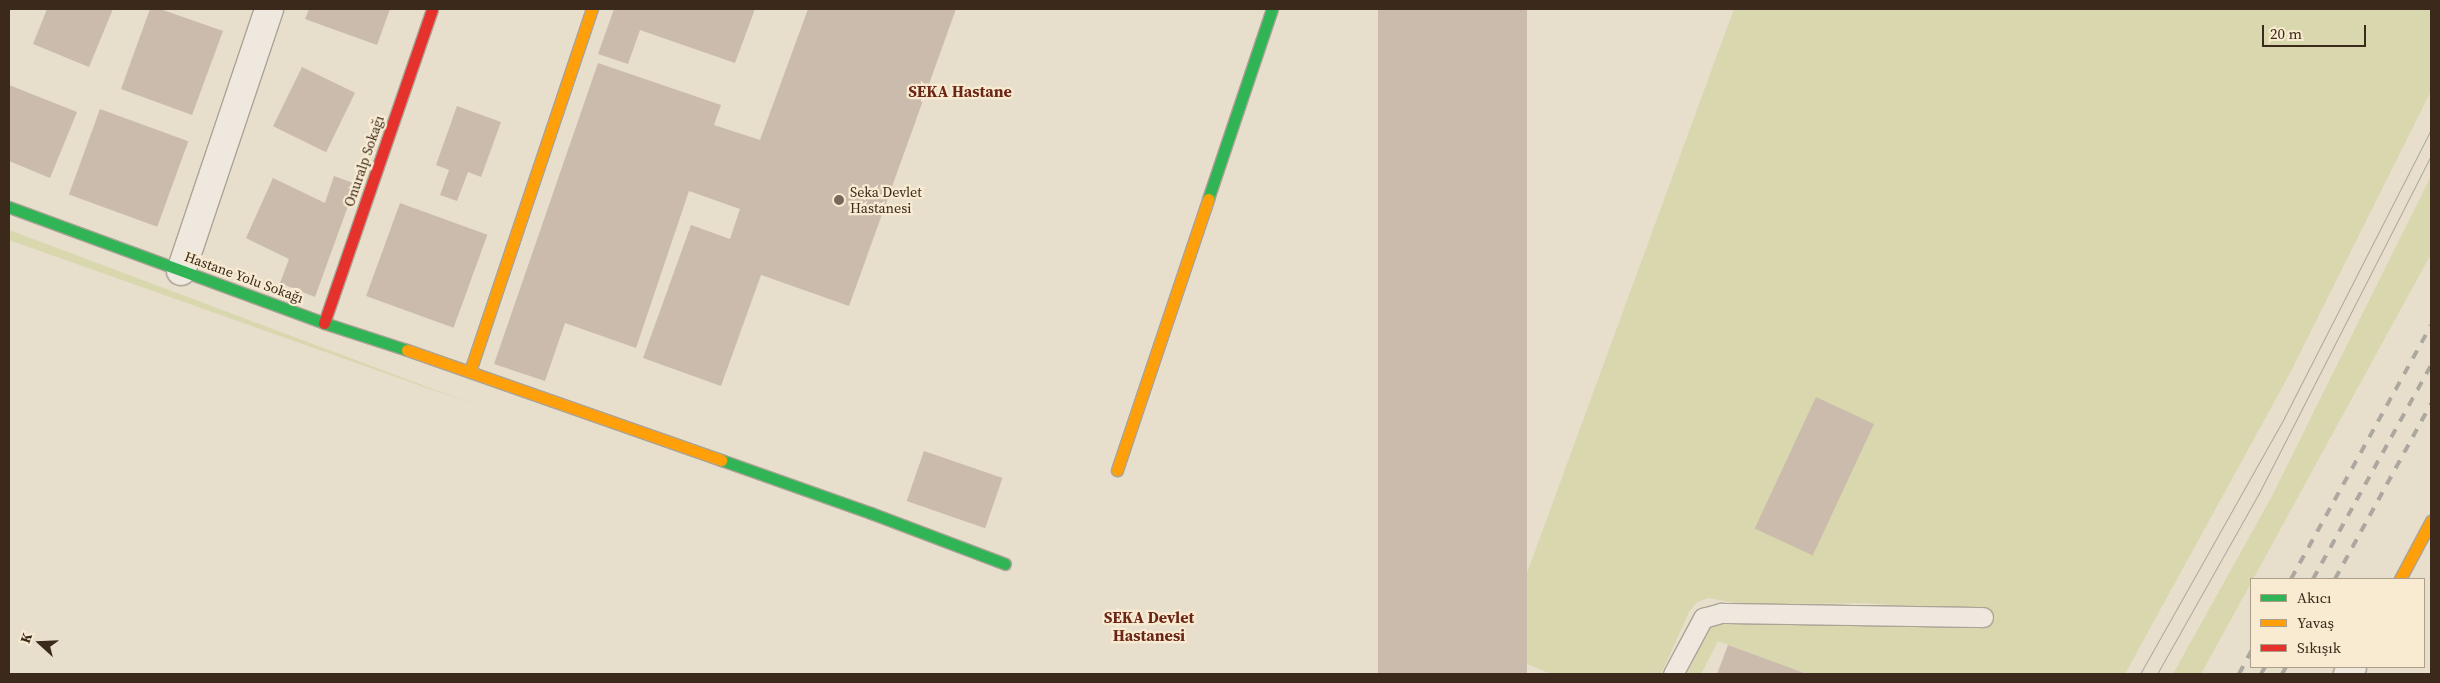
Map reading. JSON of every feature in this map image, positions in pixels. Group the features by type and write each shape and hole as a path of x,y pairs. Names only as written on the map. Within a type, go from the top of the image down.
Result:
{"street":[{"path":"182,271 269,9"},
{"name":"Onuralp Sokağı","path":"324,323 432,9"},
{"path":"470,371 592,9"},
{"path":"1117,470 1272,9"},
{"name":"Hastane Yolu Sokağı","path":"9,207 324,323 470,371 871,513 1005,564"},
{"path":"2401,578 2431,521"}],"lane":[{"path":"1673,674 1703,618 1721,613 1983,617"}],"green space":[{"path":"1734,9 2431,9 2431,91 2290,373 2125,674 1807,674 1718,641 1701,674 1687,674 1708,629 1719,623 1766,623 1807,619 1991,624 1991,611 1865,603 1789,604 1755,607 1709,598 1697,602 1689,612 1661,674 1551,674 1498,652"},
{"path":"2431,176 2431,254 2254,578 2250,578 2250,585 2201,674 2173,674 2271,498"},
{"path":"9,230 478,406 9,240"}],"building":[{"path":"47,9 113,9 89,67 33,44"},
{"path":"150,9 160,9 223,31 192,115 121,89"},
{"path":"309,9 390,9 377,45 305,19"},
{"path":"614,9 755,9 735,63 640,30 628,64 598,54"},
{"path":"808,9 956,9 849,306 761,275 721,386 643,358 691,225 730,239 740,209 689,191 636,348 565,323 545,381 494,364 598,63 721,105 714,125 760,140"},
{"path":"1378,9 1527,9 1527,674 1378,674"},
{"path":"302,67 355,93 326,152 273,126"},
{"path":"9,85 77,112 50,178 9,161"},
{"path":"457,106 501,122 481,177 468,172 457,201 440,195 449,170 436,165"},
{"path":"100,109 188,141 157,227 69,195"},
{"path":"334,176 356,184 315,297 280,283 289,259 246,238 273,178 325,203"},
{"path":"400,203 487,235 454,328 366,296"},
{"path":"1816,397 1874,424 1813,555 1755,528"},
{"path":"924,451 1002,478 985,528 907,501"},
{"path":"1728,645 1807,674 1717,674"}],"tram line":[{"path":"2140,674 2284,418 2431,129"},
{"path":"2157,674 2258,495 2431,156"}],"railway":[{"path":"2292,578 2431,325"},
{"path":"2314,578 2431,365"},
{"path":"2336,578 2431,404"},
{"path":"2239,674 2250,653"},
{"path":"2261,674 2264,668"},
{"path":"2282,674 2285,668"}],"traffic: fast":[{"path":"1208,199 1272,9"},
{"path":"9,207 324,323 407,350"},
{"path":"721,460 871,513 1005,564"}],"traffic: slow":[{"path":"470,371 592,9"},
{"path":"1117,470 1208,199"},
{"path":"407,350 721,460"},
{"path":"2401,578 2431,521"}],"traffic: jam":[{"path":"324,323 432,9"}],"place":[{"name":"Seka Devlet Hastanesi","path":"839,200"}],"district":[{"name":"SEKA Hastane","path":"960,91"},
{"name":"SEKA Devlet Hastanesi","path":"1149,626"}]}
